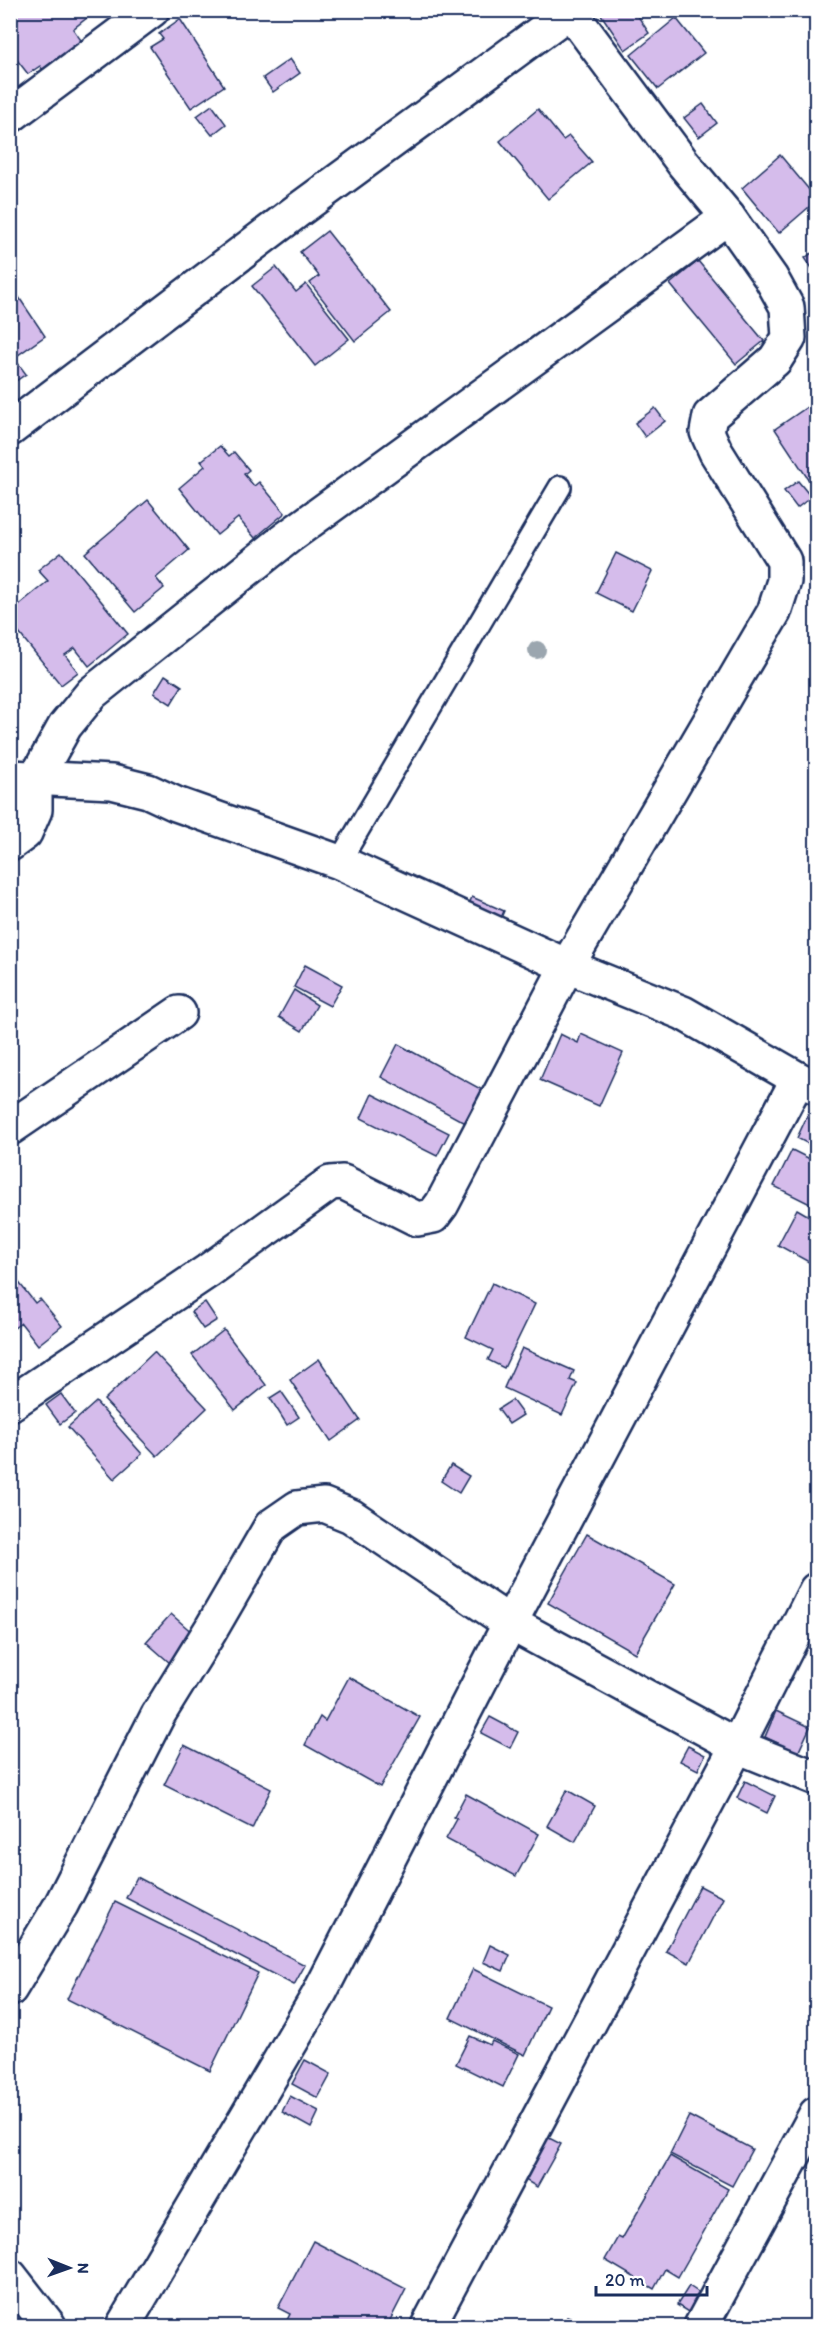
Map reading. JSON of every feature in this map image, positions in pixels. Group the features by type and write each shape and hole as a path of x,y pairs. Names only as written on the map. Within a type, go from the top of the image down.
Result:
{"street":[{"path":"10,116 152,10"},
{"path":"10,429 297,211 569,11 683,163 728,217 771,278 787,307 789,338 775,360 710,416 707,432 716,452 783,561 784,581 774,612 567,966 442,1204 433,1216 417,1219 343,1182 330,1183 208,1272 10,1404"},
{"path":"23,778 92,693 288,537 728,217"},
{"path":"10,844 25,834 35,810 23,778"},
{"path":"23,778 112,782 148,791 176,804 339,862 567,966 683,1013 807,1083 510,1623 317,1998 123,2326"},
{"path":"10,1128 178,1013"},
{"path":"10,1989 61,1905 158,1715 271,1526 297,1508 324,1505 351,1516 510,1623 737,1746 816,1778"},
{"path":"428,2326 737,1746 816,1590"},
{"path":"700,2326 816,2114"},
{"path":"10,2276 49,2326"}],"lane":[{"path":"339,862 560,487"}],"building":[{"path":"10,10 97,10 73,29 88,50 49,79 40,66 28,74 10,51"},
{"path":"603,10 634,10 649,33 625,50 600,13"},
{"path":"676,18 704,53 658,89 631,55"},
{"path":"180,19 224,86 191,108 150,47 163,39 159,34"},
{"path":"290,59 300,73 273,92 263,78"},
{"path":"703,104 717,123 699,137 684,118"},
{"path":"212,105 226,124 212,135 197,116"},
{"path":"538,109 563,140 569,136 592,162 548,199 500,141"},
{"path":"780,155 816,198 816,201 779,233 742,188"},
{"path":"327,231 391,312 355,341 310,283 319,276 300,252"},
{"path":"816,250 816,274 805,258"},
{"path":"698,261 764,341 736,364 670,284"},
{"path":"276,267 296,292 306,284 349,339 315,366 252,286"},
{"path":"14,290 45,336 14,358 26,374 13,383 10,380 10,293"},
{"path":"816,401 816,491 775,429"},
{"path":"655,408 665,421 645,437 635,423"},
{"path":"220,446 229,456 234,452 249,470 244,474 254,486 259,482 285,513 255,538 238,518 217,535 179,488 205,466 201,461"},
{"path":"798,481 811,497 797,508 784,491"},
{"path":"148,500 189,550 156,578 164,588 135,612 85,553"},
{"path":"61,552 128,634 89,666 75,648 65,655 78,672 61,685 10,622 10,612 48,581 38,570"},
{"path":"616,553 652,571 632,611 596,593"},
{"path":"165,675 182,686 171,704 154,693"},
{"path":"472,897 504,911 495,931 463,918"},
{"path":"305,965 342,985 330,1006 294,987"},
{"path":"294,990 317,1005 302,1031 279,1017"},
{"path":"560,1034 578,1043 581,1034 623,1053 599,1106 540,1080"},
{"path":"398,1044 488,1093 471,1126 381,1077"},
{"path":"372,1094 449,1133 437,1156 361,1118"},
{"path":"809,1112 816,1116 816,1148 797,1138"},
{"path":"792,1150 816,1162 816,1207 774,1186"},
{"path":"797,1209 816,1220 816,1266 778,1245"},
{"path":"13,1275 35,1303 40,1299 62,1326 38,1345 21,1323 10,1331 10,1278"},
{"path":"492,1283 535,1304 504,1368 488,1360 493,1350 466,1337"},
{"path":"205,1302 217,1320 203,1329 191,1312"},
{"path":"224,1330 266,1385 235,1410 192,1355"},
{"path":"522,1348 574,1371 570,1380 577,1383 562,1415 504,1388"},
{"path":"154,1352 207,1408 157,1456 104,1400"},
{"path":"319,1359 360,1420 331,1441 290,1380"},
{"path":"281,1391 299,1417 287,1425 270,1398"},
{"path":"61,1394 75,1413 60,1424 46,1405"},
{"path":"512,1400 523,1415 509,1424 498,1409"},
{"path":"96,1402 142,1454 114,1479 68,1427"},
{"path":"451,1465 469,1476 459,1493 441,1481"},
{"path":"587,1534 675,1584 635,1653 548,1603"},
{"path":"171,1614 202,1641 178,1670 146,1642"},
{"path":"349,1677 420,1717 380,1787 305,1745 320,1717 325,1721"},
{"path":"776,1711 810,1727 798,1753 765,1737"},
{"path":"490,1717 518,1732 510,1748 481,1733"},
{"path":"184,1745 271,1789 252,1829 164,1785"},
{"path":"688,1746 705,1755 698,1770 680,1761"},
{"path":"745,1781 775,1796 767,1813 737,1798"},
{"path":"567,1790 595,1806 575,1842 547,1826"},
{"path":"466,1794 539,1834 516,1876 446,1839 457,1819 454,1817"},
{"path":"137,1877 305,1965 294,1985 126,1898"},
{"path":"700,1886 723,1898 689,1963 666,1951"},
{"path":"115,1902 258,1973 210,2071 67,1999"},
{"path":"490,1945 510,1955 503,1971 483,1962"},
{"path":"473,1969 548,2006 525,2055 450,2018"},
{"path":"470,2036 490,2045 492,2041 519,2054 503,2087 456,2064"},
{"path":"305,2060 331,2074 318,2098 292,2084"},
{"path":"290,2096 319,2111 311,2128 282,2112"},
{"path":"689,2116 752,2149 732,2186 670,2154"},
{"path":"543,2135 561,2144 537,2187 520,2177"},
{"path":"670,2156 728,2189 678,2277 665,2269 654,2289 605,2260 618,2237 622,2239"},
{"path":"313,2241 406,2289 387,2326 284,2326 290,2314 278,2308"},
{"path":"689,2286 704,2296 693,2315 677,2305"},
{"path":"567,2317 590,2326 563,2326"}]}
